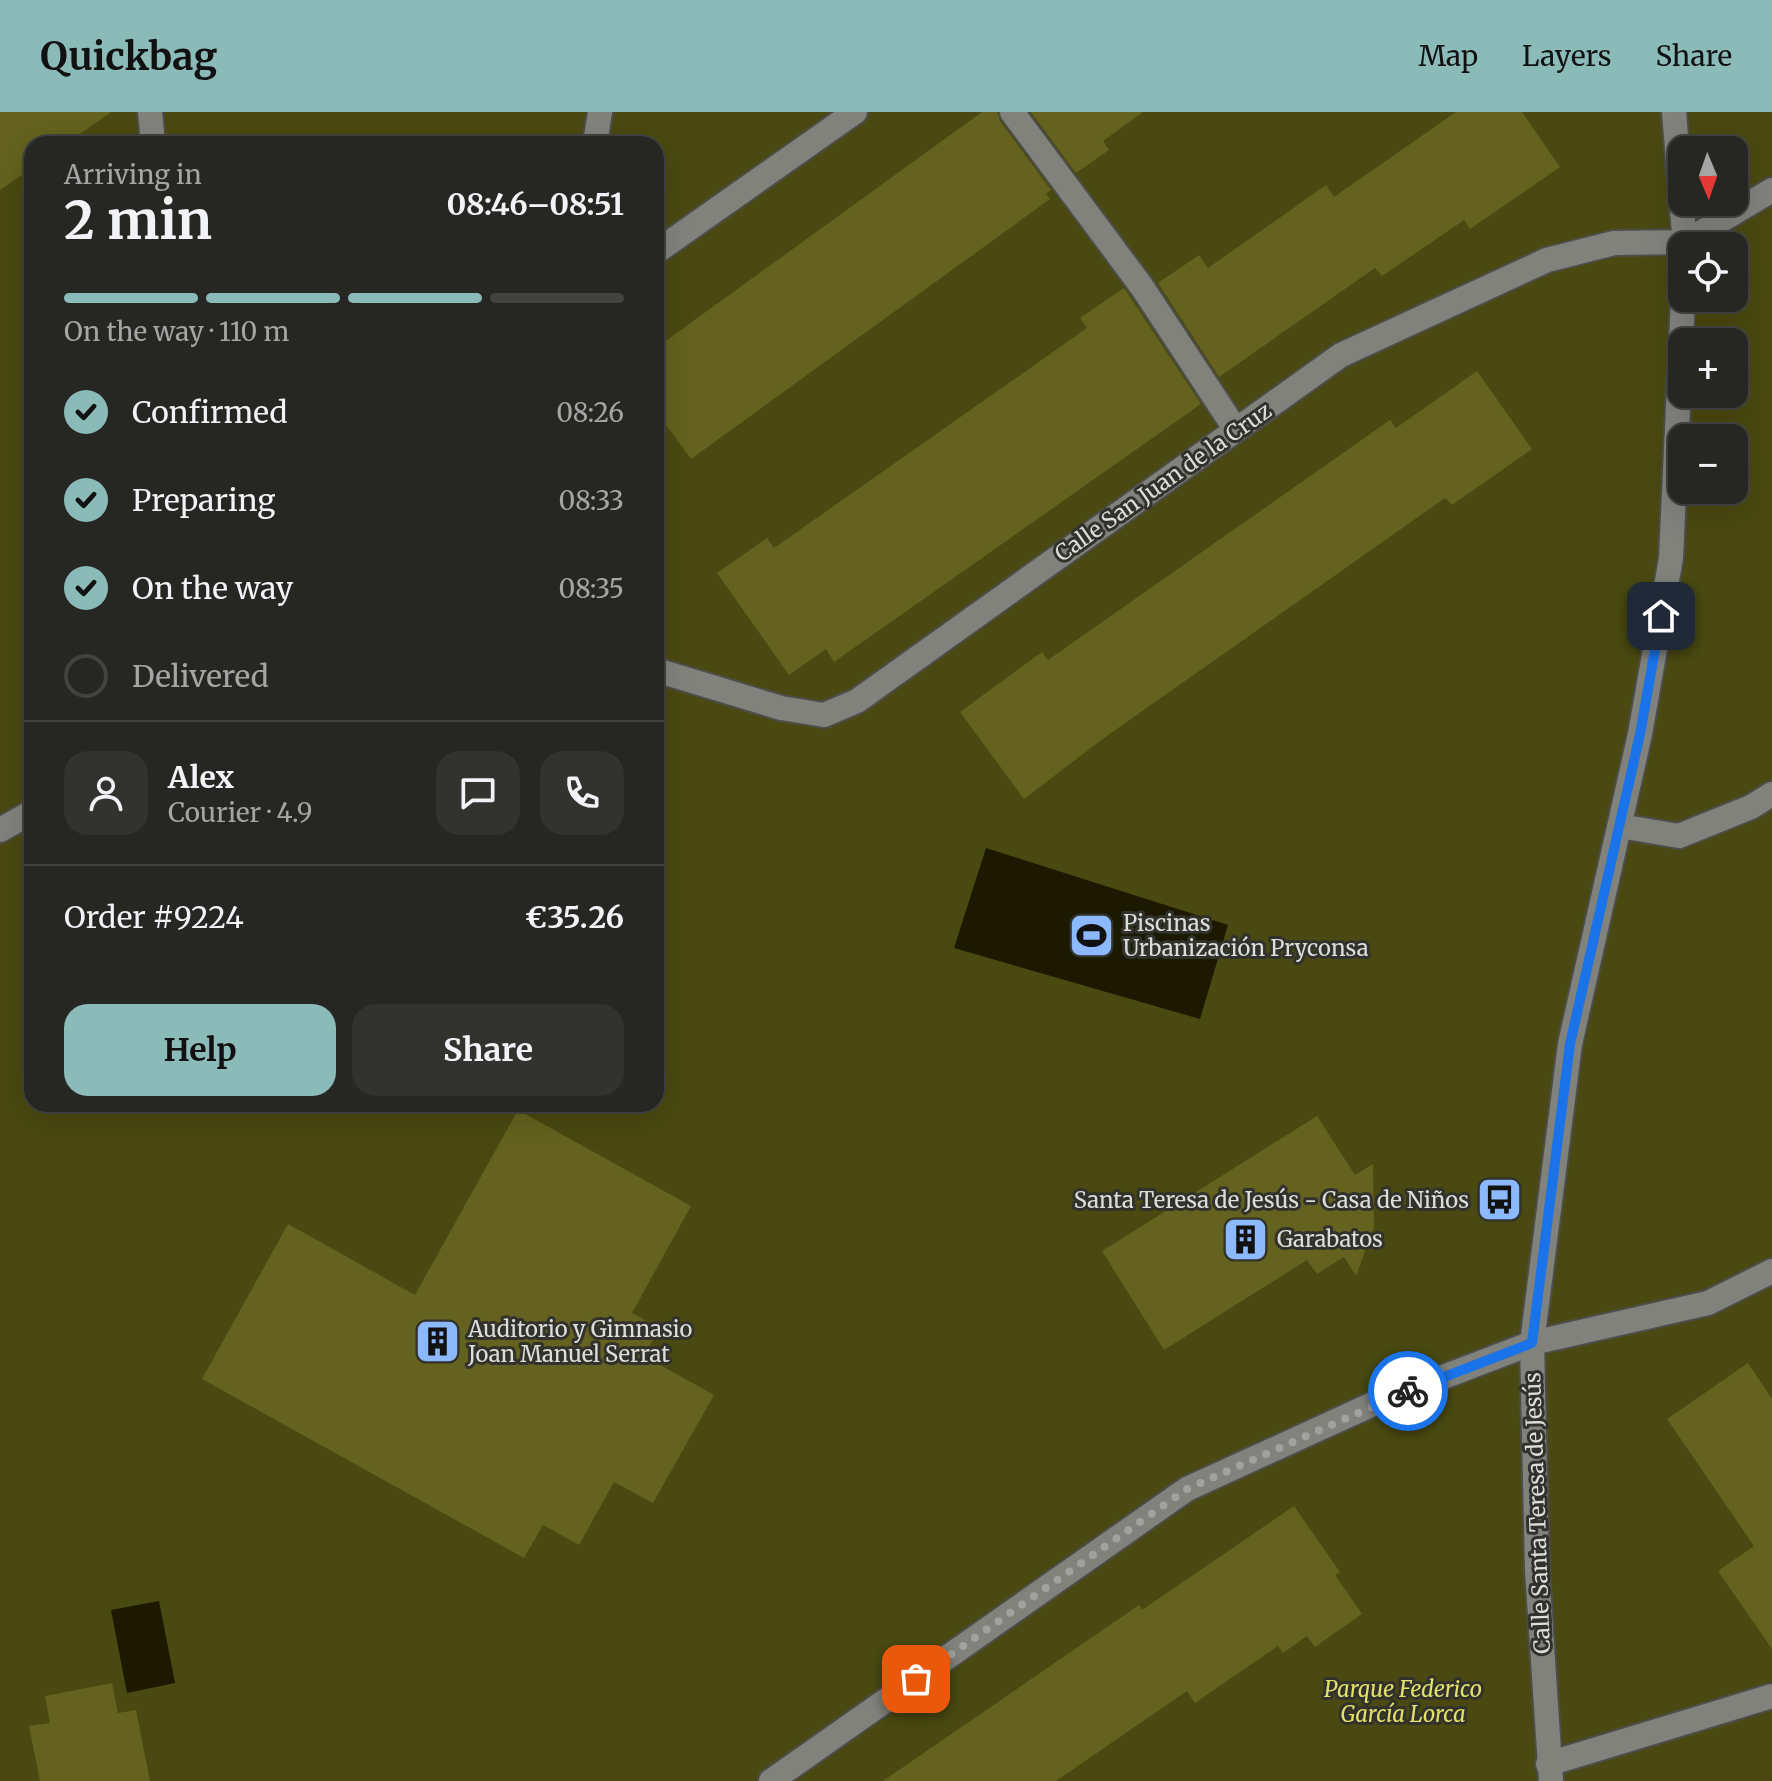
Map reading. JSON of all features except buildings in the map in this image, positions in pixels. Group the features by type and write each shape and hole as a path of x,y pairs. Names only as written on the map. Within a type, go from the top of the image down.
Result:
{"street":[{"path":"150,112 152,136"},
{"path":"596,136 600,112"},
{"path":"664,246 855,112"},
{"path":"1012,112 1142,287 1236,430"},
{"path":"1674,112 1684,232"},
{"path":"1704,232 1772,190"},
{"name":"Calle San Juan de la Cruz","path":"664,672 781,708 824,715 857,701 1341,355 1547,260 1614,243 1668,244"},
{"name":"Calle Santa Teresa de Jesús","path":"1550,1772 1537,1570 1532,1343 1570,1044 1620,826 1671,558 1682,312"},
{"path":"1620,826 1679,836 1751,807 1772,794"},
{"path":"0,830 24,816"},
{"path":"771,1781 1187,1489 1373,1404 1532,1343 1708,1303 1772,1271"},
{"path":"1550,1772 1772,1696"}],"green space":[{"name":"Parque Federico García Lorca","path":"0,112 1772,112 1772,1781 0,1781"}],"shaded area":[{"name":"Piscinas Urbanización Pryconsa","path":"986,848 1228,925 1200,1019 954,948"},
{"path":"159,1601 175,1683 127,1693 111,1610"}],"way so far":[{"path":"916,1679 1187,1489 1408,1391"}],"place":[{"name":"Piscinas Urbanización Pryconsa","path":"1092,936"},
{"name":"Santa Teresa de Jesús - Casa de Niños","path":"1500,1200"},
{"name":"Garabatos","path":"1246,1239"},
{"name":"Auditorio y Gimnasio Joan Manuel Serrat","path":"437,1342"}],"route":[{"path":"1408,1391 1532,1343 1570,1044 1640,734 1661,616"}]}
